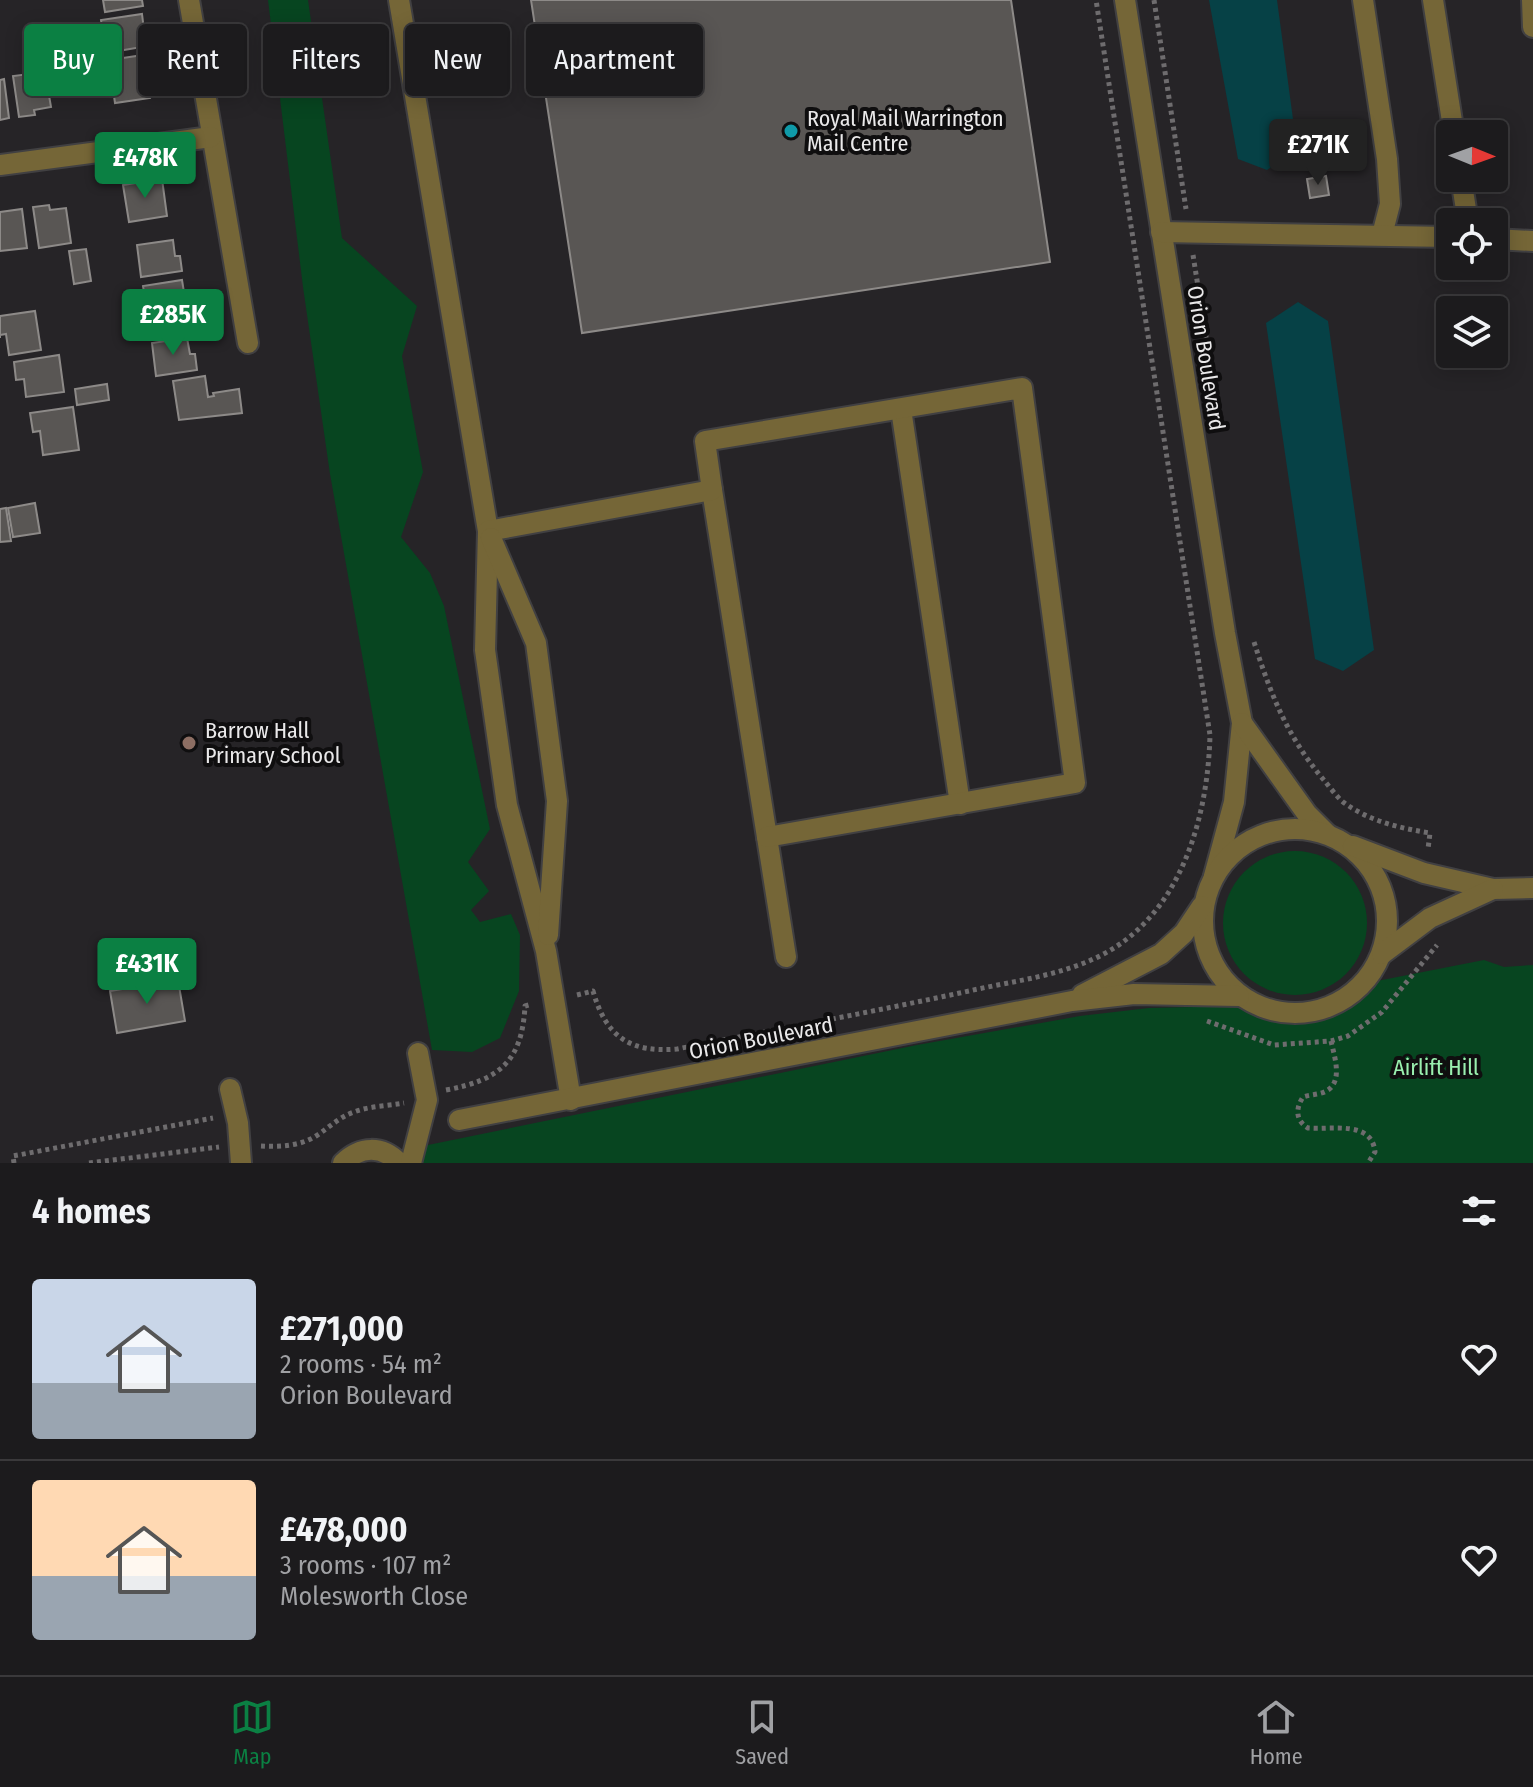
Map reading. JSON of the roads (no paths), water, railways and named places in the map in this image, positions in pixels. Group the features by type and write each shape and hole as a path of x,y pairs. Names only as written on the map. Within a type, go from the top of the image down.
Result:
{"street":[{"path":"189,0 248,343"},
{"path":"399,0 488,531 485,650 507,805 546,951 571,1100"},
{"name":"Orion Boulevard","path":"1125,0 1225,633 1242,723 1234,802 1214,876"},
{"path":"1363,0 1387,159 1390,204 1382,235"},
{"path":"1433,0 1452,120"},
{"path":"1532,0 1533,27"},
{"path":"0,165 211,137"},
{"path":"1161,232 1436,237"},
{"path":"1508,240 1533,241"},
{"path":"767,837 1075,783 1022,388 705,441 712,490 786,957"},
{"path":"901,409 960,804"},
{"path":"488,531 712,490"},
{"path":"488,531 536,643 557,801 546,951"},
{"name":"Orion Boulevard","path":"1242,723 1307,814 1336,839"},
{"path":"1336,839 1364,860 1378,880 1386,904 1387,929 1382,954 1357,989 1347,998 1320,1011 1292,1014 1264,1009 1239,996 1224,981 1212,964 1202,923 1204,902 1214,876 1230,855 1251,840 1276,831 1302,829 1336,839 1424,873 1493,889 1533,888"},
{"path":"1382,954 1430,918 1493,889"},
{"name":"Orion Boulevard","path":"1072,1001 1161,954 1184,933 1204,902"},
{"name":"Orion Boulevard","path":"459,1120 1072,1001 1134,994 1239,996"},
{"path":"411,1163 427,1100 418,1053"},
{"path":"230,1089 238,1123 241,1163"},
{"path":"327,1163 376,1149 399,1163"}],"water":[{"path":"1209,0 1277,0 1297,149 1267,170 1238,159"},
{"path":"1298,302 1328,321 1374,650 1343,671 1315,659 1266,323"}],"place":[{"name":"Royal Mail Warrington Mail Centre","path":"791,131"},
{"name":"Barrow Hall Primary School","path":"189,743"}],"park label":[{"name":"Airlift Hill","path":"1436,1067"}]}
